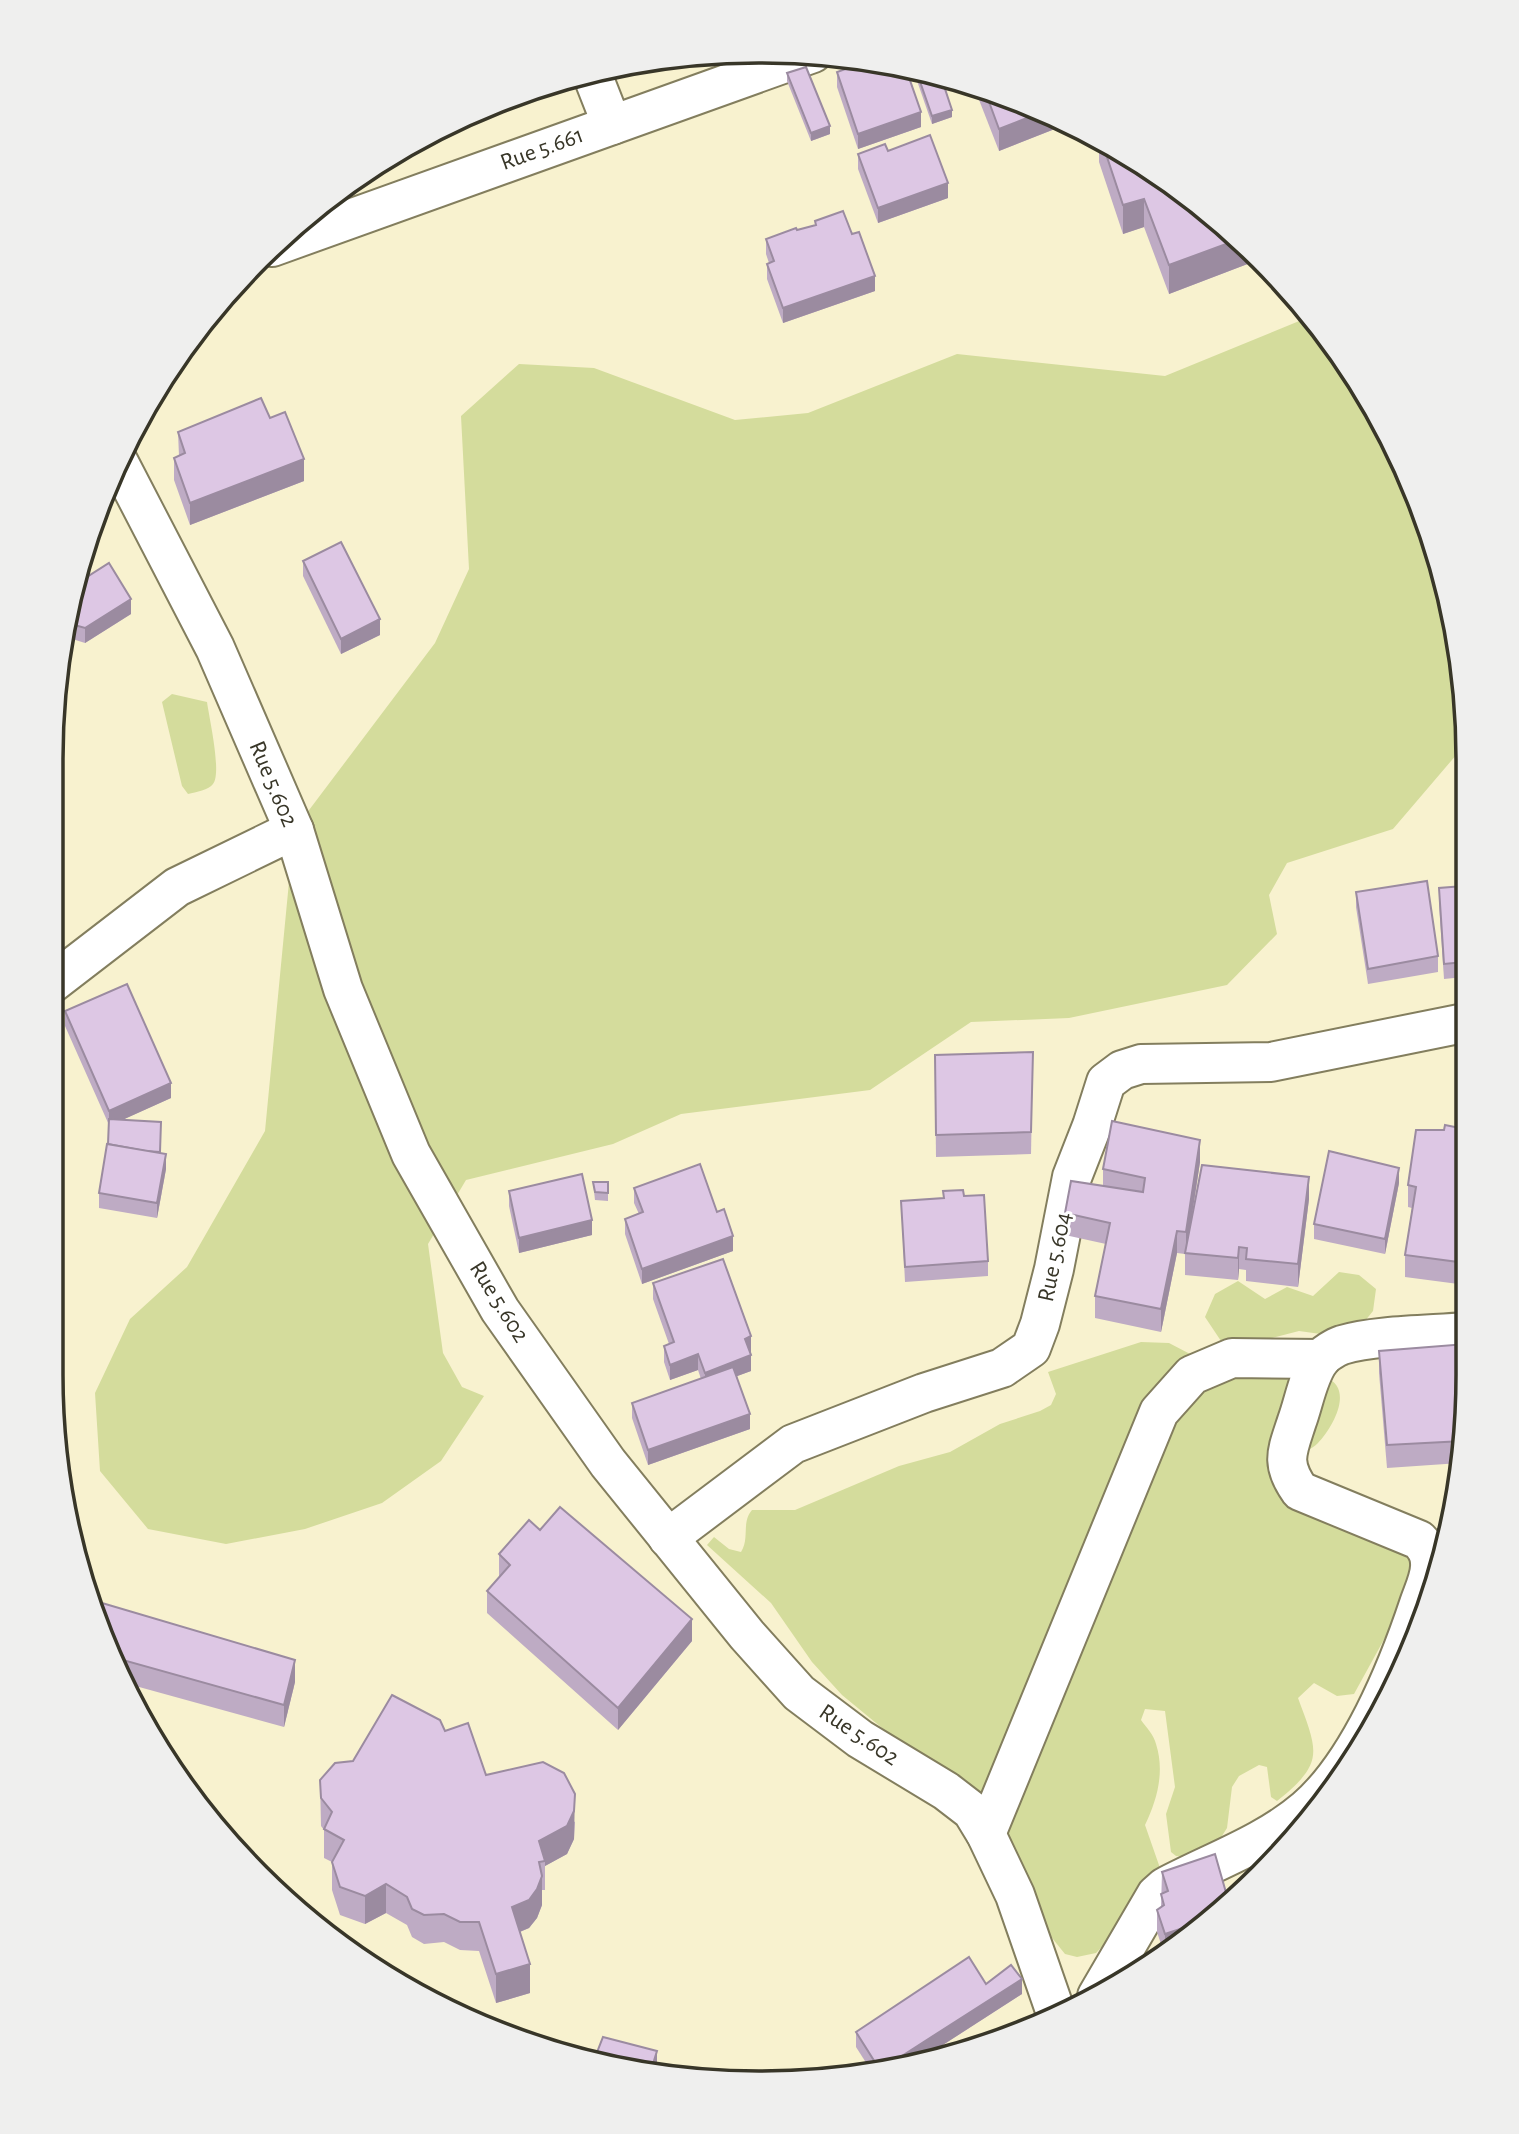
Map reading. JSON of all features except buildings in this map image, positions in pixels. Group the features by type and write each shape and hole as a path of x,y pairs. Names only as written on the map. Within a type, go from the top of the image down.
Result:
{"street":[{"name":"Rue 5.661","path":"298,238 784,64"},
{"path":"596,83 612,125"},
{"name":"Rue 5.602","path":"125,474 215,649 293,830 343,989 411,1154 500,1310 608,1463 747,1635 799,1693 860,1739 946,1791 972,1811 1015,1895 1053,2006"},
{"path":"63,975 177,887 293,830"},
{"name":"Rue 5.604","path":"668,1538 793,1444 924,1393 1002,1368 1031,1348 1054,1269 1072,1177 1106,1082 1122,1070 1141,1064 1271,1062 1456,1025"},
{"path":"1430,1563 1427,1548 1419,1540 1300,1491 1286,1466 1290,1444 1310,1383 1321,1359 1340,1345 1367,1340 1456,1333"},
{"path":"986,1834 1160,1412 1192,1375 1232,1358 1321,1359"},
{"path":"1107,1978 1156,1895 1165,1886 1260,1840 1301,1812"}],"green space":[{"path":"1300,321 1339,373 1384,451 1403,493 1432,579 1443,624 1455,714 1456,755 1393,829 1287,863 1269,895 1277,934 1227,985 1069,1018 971,1022 870,1090 681,1114 613,1144 466,1180 428,1244 443,1353 462,1387 484,1396 441,1461 382,1503 305,1529 226,1544 148,1529 100,1471 95,1393 130,1319 187,1267 265,1131 294,830 435,643 469,569 461,416 519,364 594,368 735,420 808,413 957,354 1165,376"},
{"path":"172,694 207,702 216,757 213,784 209,788 188,794 182,786 162,702"},
{"path":"1339,1272 1359,1275 1376,1289 1373,1311 1356,1332 1335,1336 1299,1331 1268,1339 1262,1351 1288,1380 1294,1399 1325,1377 1334,1382 1339,1390 1338,1408 1330,1427 1316,1445 1294,1458 1290,1471 1409,1544 1413,1570 1387,1634 1354,1694 1337,1696 1314,1683 1298,1698 1313,1744 1310,1766 1303,1776 1277,1801 1271,1797 1267,1767 1259,1765 1239,1776 1232,1787 1227,1828 1215,1847 1198,1858 1176,1856 1171,1852 1166,1814 1175,1787 1165,1711 1145,1709 1141,1720 1155,1741 1160,1775 1153,1806 1145,1825 1160,1868 1120,1928 1096,1953 1077,1957 1065,1954 1044,1928 977,1806 842,1695 812,1662 771,1603 707,1545 714,1537 729,1549 741,1552 747,1520 752,1510 795,1510 899,1466 950,1452 1000,1424 1040,1411 1051,1405 1056,1394 1048,1372 1141,1342 1169,1343 1192,1355 1223,1344 1205,1317 1215,1294 1238,1281 1265,1299 1287,1287 1313,1296"}]}
